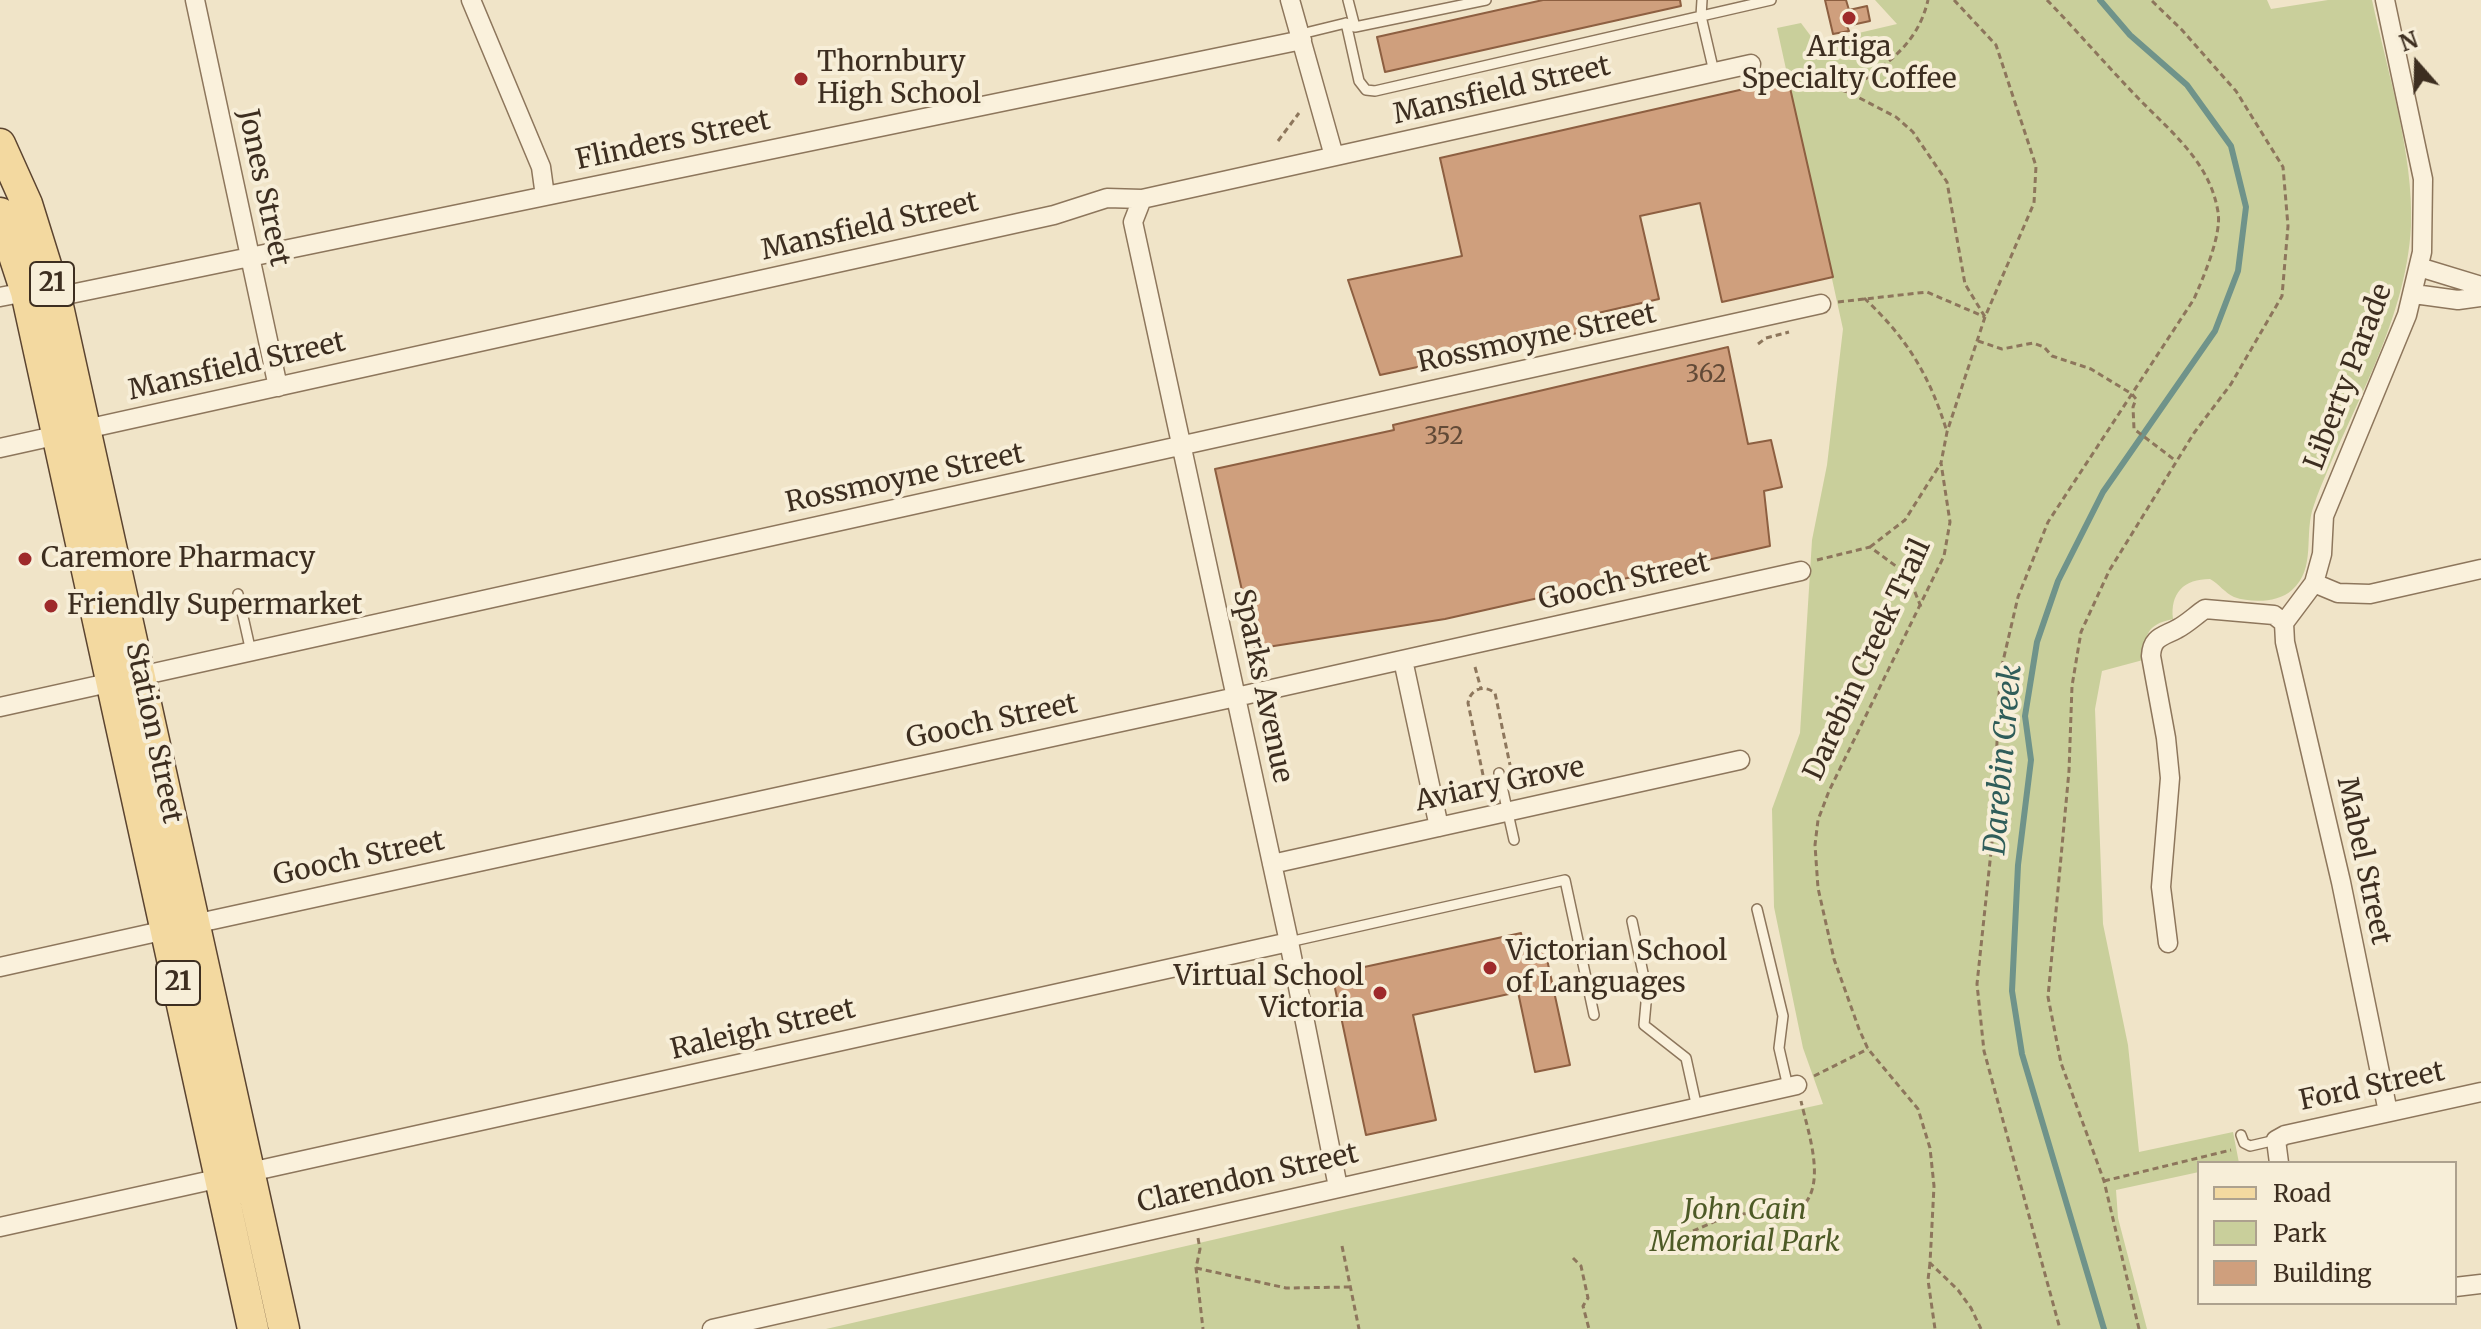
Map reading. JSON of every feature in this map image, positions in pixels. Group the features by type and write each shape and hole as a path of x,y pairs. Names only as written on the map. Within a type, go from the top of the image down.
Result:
{"main road":[{"name":"Station Street","path":"0,144 27,204 56,297 72,433 180,927 235,1175 284,1329"},
{"name":"Station Street","path":"0,213 13,295 72,433"},
{"name":"Station Street","path":"235,1175 253,1329"}],"street":[{"name":"Jones Street","path":"195,0 278,387"},
{"path":"471,0 541,167 545,196"},
{"path":"1290,0 1334,156"},
{"name":"Liberty Parade","path":"2314,583 2322,554 2324,516 2414,294 2419,267 2423,179 2385,0"},
{"name":"Flinders Street","path":"56,297 1302,37"},
{"name":"Mansfield Street","path":"0,448 1054,215 1107,198 1142,199 1751,64"},
{"name":"Sparks Avenue","path":"1142,199 1133,222 1289,942 1338,1187"},
{"path":"2419,267 2481,286"},
{"path":"2414,294 2458,300 2481,297"},
{"name":"Rossmoyne Street","path":"0,707 1821,304"},
{"path":"2168,943 2161,887 2170,778 2152,646 2164,634 2177,629 2205,609 2274,615 2284,623 2314,583 2338,593 2370,594 2481,569"},
{"name":"Gooch Street","path":"0,967 1801,571"},
{"name":"Mabel Street","path":"2284,623 2285,642 2341,882 2388,1112"},
{"path":"1403,660 1439,827"},
{"name":"Aviary Grove","path":"1272,864 1740,760"},
{"name":"Raleigh Street","path":"0,1227 1289,942"},
{"name":"Clarendon Street","path":"712,1329 1792,1086"},
{"name":"Ford Street","path":"2276,1140 2285,1135 2481,1092"},
{"path":"2276,1140 2279,1161"},
{"path":"2457,1287 2481,1284"}],"lane":[{"path":"1348,0 1359,81 1366,90 1375,91 1771,0"},
{"path":"1302,37 1486,0"},
{"path":"1702,0 1701,16 1714,72"},
{"path":"238,594 251,652"},
{"path":"1499,773 1514,840"},
{"path":"1289,942 1565,880 1594,1015"},
{"path":"1757,909 1783,1016 1779,1048 1792,1086"},
{"path":"1632,921 1647,992 1644,1025 1686,1058 1697,1108"},
{"path":"2241,1135 2244,1143 2250,1146 2276,1140"}],"path":[{"path":"1848,92 1891,61 1910,40 1923,19 1928,0"},
{"name":"Darebin Creek Trail","path":"1935,1329 1928,1280 1934,1186 1930,1148 1918,1109 1868,1049 1847,1002 1818,888 1815,845 1818,820 1829,791 1944,556 1950,522 1941,463 1947,432 1985,317 2034,203 2036,166 1996,45 1954,0"},
{"path":"2047,0 2138,98 2185,143 2207,178 2219,214 2209,266 2194,299 2048,522 2018,597 2000,674 1993,833 1977,984 1984,1051 2060,1329"},
{"path":"1793,77 1848,92 1896,117 1913,132 1947,182 1965,284 1985,317"},
{"path":"1278,141 1299,113"},
{"path":"1821,304 1927,292 1985,317"},
{"path":"1863,297 1888,321 1913,354 1936,395 1947,432"},
{"path":"1978,341 2002,349 2033,343 2044,347 2052,356 2091,369 2132,394 2136,399 2133,407 2134,429 2177,461"},
{"path":"1801,571 1811,562 1870,547 1905,520 1941,463"},
{"path":"1870,547 1908,575 1921,607"},
{"path":"1475,667 1481,689"},
{"path":"1483,775 1468,703 1471,693 1481,689 1490,689 1495,693 1511,769"},
{"path":"1693,1231 1743,1213 1772,1217 1788,1215 1799,1209 1808,1198 1817,1176 1792,1086 1868,1049"},
{"path":"2104,1181 2250,1146"},
{"path":"1194,1220 1200,1249 1196,1268 1203,1329"},
{"path":"1342,1246 1359,1329"},
{"path":"1573,1258 1581,1266 1588,1298 1583,1306 1589,1329"},
{"path":"1930,1263 1958,1290 1981,1329"},
{"path":"1196,1268 1286,1288 1350,1287"}],"green space":[{"name":"John Cain Memorial Park","path":"1875,0 2267,0 2271,9 2328,0 2372,0 2404,142 2411,199 2407,263 2387,334 2314,505 2307,561 2300,581 2286,594 2272,600 2256,601 2234,597 2210,579 2186,585 2174,602 2173,619 2157,624 2149,632 2143,660 2102,671 2095,709 2103,924 2128,1045 2139,1152 2233,1132 2239,1161 2197,1161 2197,1172 2116,1190 2118,1218 2147,1329 826,1329 1351,1208 1823,1104 1803,1048 1774,907 1772,809 1800,733 1812,540 1827,465 1843,329 1777,28 1801,23 1816,43 1897,24"}],"building":[{"path":"1543,0 1680,0 1681,6 1385,72 1377,37"},
{"name":"Artiga Specialty Coffee","path":"1825,0 1846,0 1849,10 1867,6 1870,21 1847,26 1849,31 1833,34"},
{"path":"1788,79 1833,277 1722,302 1700,203 1640,216 1659,299 1598,313 1601,328 1380,375 1348,280 1462,256 1440,158"},
{"path":"1728,347 1748,444 1771,440 1782,487 1764,491 1770,546 1445,619 1255,649 1215,469 1394,430 1393,425"},
{"path":"1521,933 1525,954 1545,950 1570,1065 1535,1072 1518,992 1413,1015 1436,1120 1366,1135 1332,974"}],"waterway":[{"name":"Darebin Creek","path":"2100,0 2130,35 2187,85 2231,146 2246,207 2238,271 2215,331 2103,492 2058,581 2037,642 2025,716 2031,760 2018,865 2012,991 2022,1054 2104,1329"}],"place":[{"name":"Artiga Specialty Coffee","path":"1849,18"},
{"name":"Thornbury High School","path":"801,79"},
{"name":"Caremore Pharmacy","path":"25,559"},
{"name":"Friendly Supermarket","path":"51,606"},
{"name":"Victorian School of Languages","path":"1490,968"},
{"name":"Virtual School Victoria","path":"1380,993"}]}
